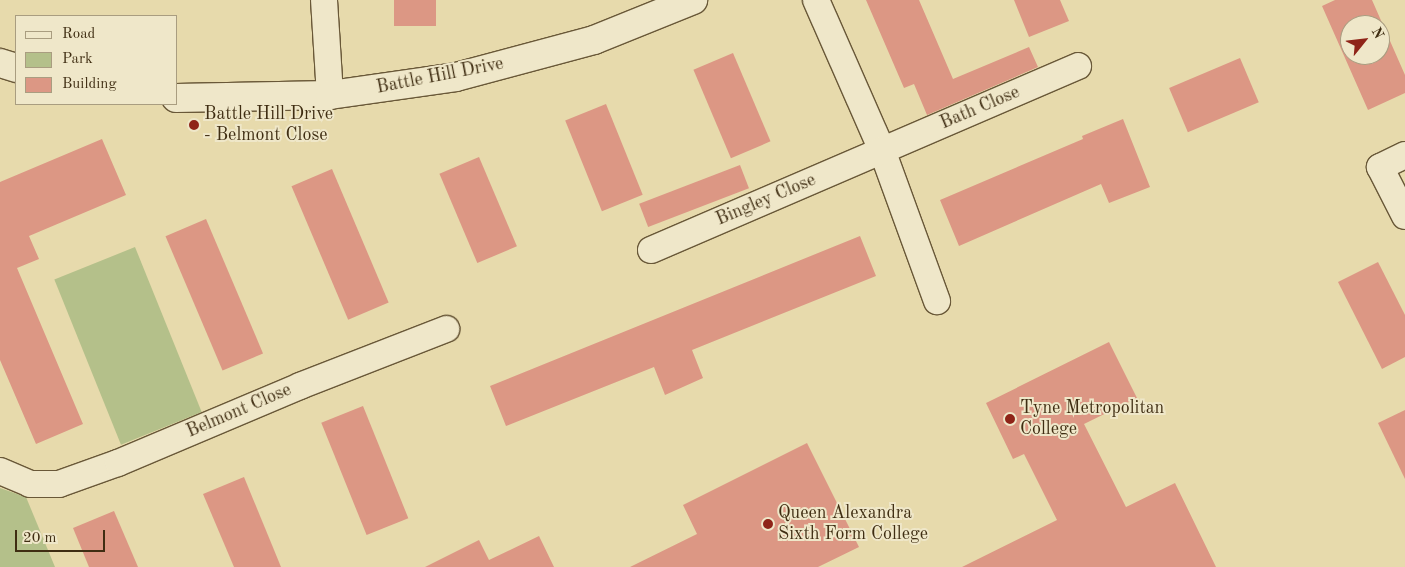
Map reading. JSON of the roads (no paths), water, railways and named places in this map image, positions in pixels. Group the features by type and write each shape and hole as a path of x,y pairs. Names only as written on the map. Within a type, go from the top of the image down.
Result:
{"street":[{"path":"324,0 330,95"},
{"name":"Battle Hill Drive","path":"178,98 330,95 456,77 594,40 693,0"},
{"path":"816,0 882,150 937,301"},
{"path":"0,64 15,68"},
{"name":"Bath Close","path":"882,150 1078,66"},
{"name":"Bingley Close","path":"651,250 882,150"},
{"path":"1405,155 1380,167 1405,216"},
{"name":"Belmont Close","path":"0,471 30,484 59,484 109,466 300,386 446,329"}],"place":[{"name":"Battle Hill Drive - Belmont Close","path":"194,125"},
{"name":"Tyne Metropolitan College","path":"1010,419"},
{"name":"Queen Alexandra Sixth Form College","path":"768,524"}]}
